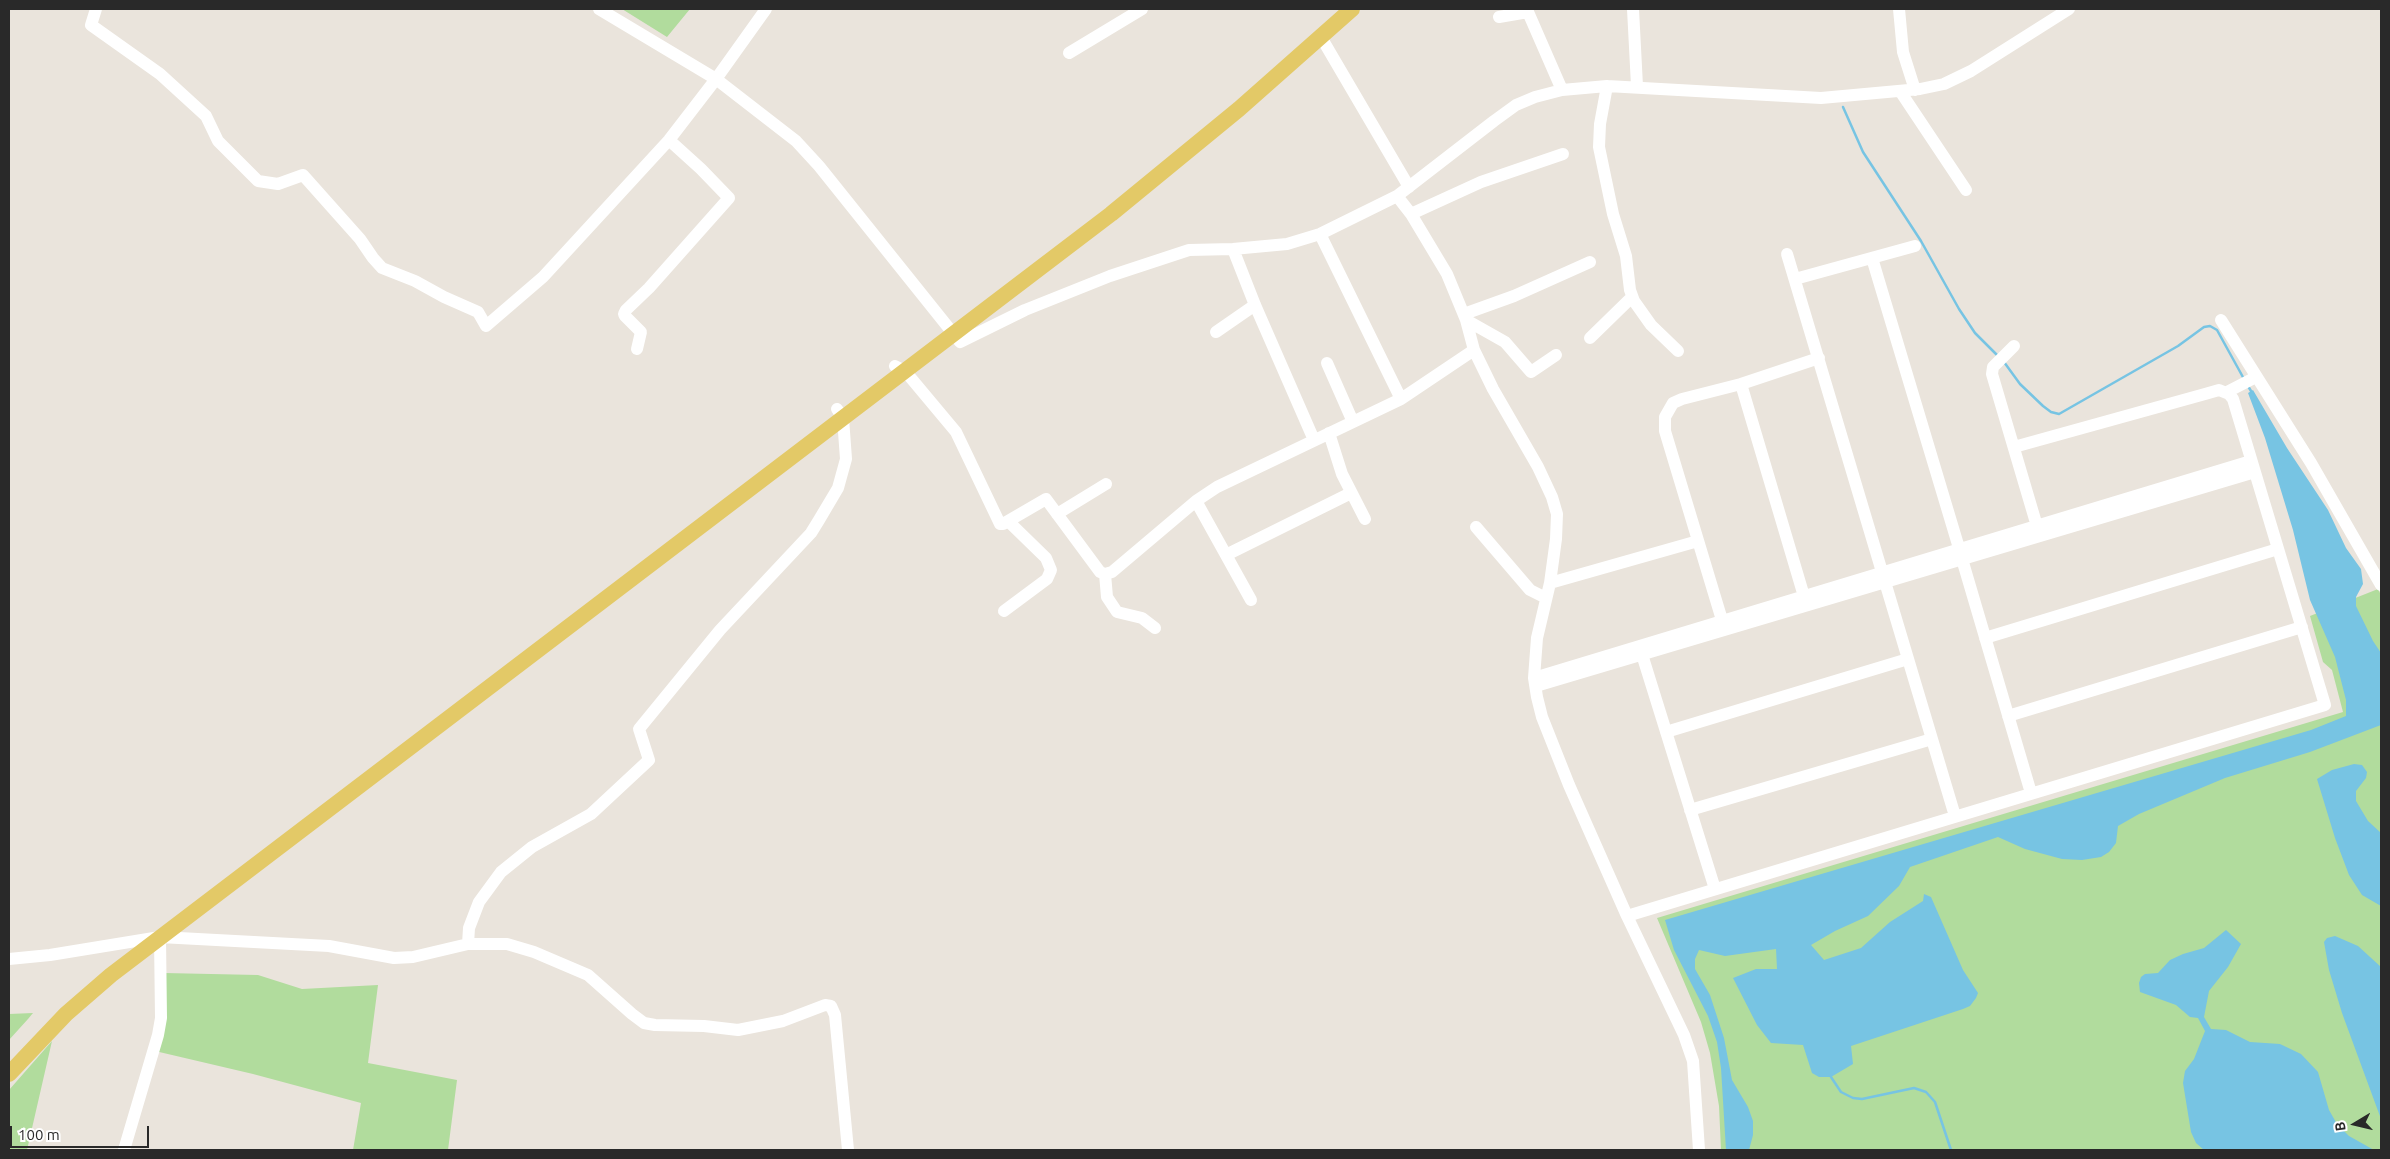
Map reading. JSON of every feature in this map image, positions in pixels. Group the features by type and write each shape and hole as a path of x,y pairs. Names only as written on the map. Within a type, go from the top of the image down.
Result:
{"main road":[{"path":"950,330 1148,172 1337,9"},
{"path":"9,1058 64,1001 140,940 950,330 1154,180 1352,9"},
{"path":"9,1074 66,1014 111,975 840,413"}],"street":[{"path":"96,9 91,25 160,74 206,116 218,140 258,181 278,184 303,175 360,239 382,268 415,281 478,312 486,326 543,277 669,140 766,9"},
{"path":"599,9 716,79 768,117 808,153 960,342 1025,310 1102,279 1180,253 1212,248 1233,249 1287,244 1320,234 1397,196 1516,105 1535,96 1562,90 1607,86 1637,86 1732,94 1821,98 1914,90 1944,84 1971,71 2069,9"},
{"path":"1069,53 1142,9"},
{"path":"1633,9 1637,86"},
{"path":"1899,9 1903,52 1914,90"},
{"path":"1499,17 1528,12 1562,90"},
{"path":"1320,37 1409,187"},
{"path":"1607,86 1600,124 1599,147 1612,214 1626,256 1632,297 1651,325 1678,351"},
{"path":"1900,91 1966,190"},
{"path":"637,349 641,332 624,314 729,198 702,169 669,140"},
{"path":"1411,214 1481,182 1563,154"},
{"path":"1397,196 1411,214 1446,274 1465,317 1474,350 1493,389 1538,467 1552,497 1557,514 1550,583 1537,638 1535,682 1542,717 1569,785 1627,916 1684,1035 1693,1061 1699,1150"},
{"path":"1320,234 1401,399"},
{"path":"1795,279 1915,246"},
{"path":"1233,249 1255,305 1314,440"},
{"path":"1787,254 1955,816"},
{"path":"1872,258 2031,793"},
{"path":"1465,317 1590,262"},
{"path":"1590,338 1632,297"},
{"path":"1216,332 1255,305"},
{"path":"1465,317 1505,342 1531,372 1556,355"},
{"path":"2221,320 2253,378 2311,463 2381,585"},
{"path":"900,368 963,442 1000,524 1046,499 1100,572 1105,574 1112,572 1196,501 1229,480 1401,399 1474,350"},
{"path":"2006,354 1993,367 1992,374 2038,530"},
{"path":"1722,620 1665,431 1665,417 1668,409 1682,399 1741,384 1819,358"},
{"path":"1327,363 1353,422"},
{"path":"2014,447 2219,390 2231,390 2253,378"},
{"path":"1741,384 1805,600"},
{"path":"1627,916 2325,704 2231,390"},
{"path":"468,944 468,928 479,902 501,872 532,847 591,814 649,760 639,729 720,630 811,533 829,504 844,470 846,459 840,413"},
{"path":"1329,433 1351,493 1365,519"},
{"path":"1535,682 2253,466"},
{"path":"1057,514 1106,484"},
{"path":"1226,555 1351,493"},
{"path":"1196,501 1252,600"},
{"path":"1004,611 1047,578 1051,570 1046,558 1008,520"},
{"path":"1476,527 1524,584 1530,590 1546,598"},
{"path":"1550,583 1698,541"},
{"path":"1985,638 2278,549"},
{"path":"1105,574 1107,597 1117,612 1142,618 1155,628"},
{"path":"1641,650 1722,620 1805,600"},
{"path":"2008,716 2302,627"},
{"path":"1641,650 1715,889"},
{"path":"1666,732 1908,659"},
{"path":"1690,810 1932,738"},
{"path":"124,1150 158,1035 161,1018 160,937"},
{"path":"9,959 50,955 160,937 329,946 394,958 413,957 468,944 507,944 534,952 588,976 644,1022 655,1025 704,1026 738,1030 783,1021 826,1005 831,1006 835,1015 848,1150"}],"green space":[{"path":"622,9 690,9 667,37"},
{"path":"2378,589 2381,595 2381,1150 1721,1150 1719,1106 1710,1053 1701,1022 1657,918 2343,712 2332,670 2323,662 2310,616"},
{"path":"164,973 258,975 302,989 378,985 368,1063 457,1080 448,1150 353,1150 361,1103 253,1074 155,1051"},
{"path":"33,1013 28,1019 9,1040 9,1014"},
{"path":"52,1041 27,1150 9,1150 9,1090"}],"water":[{"path":"2253,390 2287,448 2328,510 2346,548 2361,569 2363,584 2356,597 2356,606 2381,653 2381,725 2310,752 2225,778 2139,814 2118,826 2116,843 2109,852 2101,857 2082,860 2062,859 2025,849 1998,837 1910,867 1899,886 1868,916 1835,931 1811,945 1824,960 1861,948 1890,922 1923,901 1924,894 1931,897 1963,970 1978,993 1970,1006 1963,1009 1851,1046 1853,1064 1831,1077 1819,1077 1812,1073 1803,1045 1771,1043 1757,1025 1733,978 1756,969 1777,969 1776,949 1725,956 1699,950 1695,959 1695,969 1710,995 1724,1038 1732,1080 1748,1107 1753,1121 1753,1135 1749,1150 1726,1150 1721,1068 1717,1042 1708,1016 1674,950 1665,920 2311,730 2346,716 2346,700 2335,657 2310,600 2293,530 2265,438 2248,393"},
{"path":"2354,764 2362,765 2367,772 2366,778 2356,791 2356,801 2368,821 2381,833 2381,906 2362,895 2349,875 2335,838 2317,779 2332,770"},
{"path":"2226,930 2241,944 2228,967 2209,991 2204,1017 2211,1029 2226,1030 2250,1042 2280,1044 2301,1054 2318,1072 2329,1110 2337,1124 2349,1136 2374,1150 2204,1150 2196,1143 2191,1132 2183,1083 2185,1071 2194,1059 2205,1031 2198,1018 2190,1017 2176,1005 2140,992 2139,983 2141,977 2145,974 2158,973 2170,960 2204,948"},
{"path":"2335,936 2358,946 2381,967 2381,1119 2342,1013 2329,970 2324,942 2327,938"}],"waterway":[{"path":"1843,107 1863,152 1921,241 1959,309 1975,333 1998,356"},
{"path":"2004,362 2020,384 2043,406 2051,412 2059,414 2178,346 2204,327 2210,326 2217,330 2244,379"},
{"path":"2248,386 2251,391"},
{"path":"1831,1077 1841,1092 1853,1098 1862,1099 1914,1088 1926,1092 1935,1102 1951,1150"}]}
